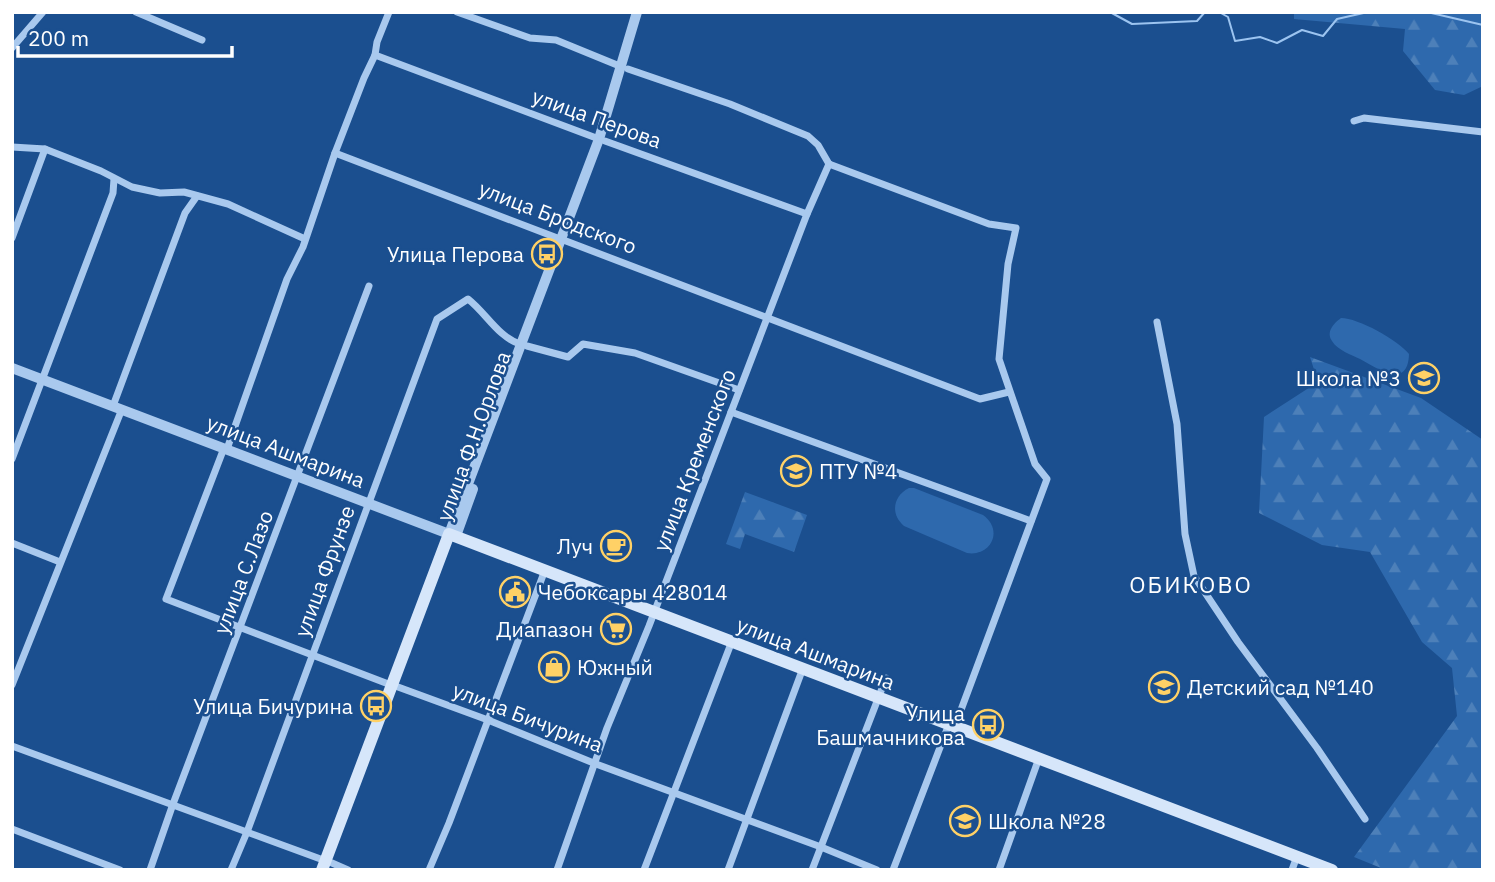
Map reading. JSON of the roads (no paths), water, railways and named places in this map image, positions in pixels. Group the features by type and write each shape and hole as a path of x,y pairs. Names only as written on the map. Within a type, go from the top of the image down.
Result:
{"main road":[{"name":"улица Ашмарина","path":"453,535 1332,870"},
{"name":"улица Ф.Н.Орлова","path":"327,866 453,535"}],"street":[{"path":"12,48 43,12"},
{"path":"136,12 202,40"},
{"path":"225,448 287,279 303,247 335,153 375,55 377,42 389,12"},
{"path":"457,12 530,38 556,40 625,68 730,104 808,135 818,145 829,164 989,224 1016,228 1008,264 1000,339 1000,366 1035,464 1047,478 952,725 892,870"},
{"name":"улица Ф.Н.Орлова","path":"625,68 637,12"},
{"name":"улица Ф.Н.Орлова","path":"453,535 602,140 644,12"},
{"name":"улица Перова","path":"375,55 807,214"},
{"path":"1354,121 1364,118 1483,132"},
{"path":"12,147 45,149 101,171 132,187 160,193 184,192 228,204 305,239"},
{"path":"12,238 45,149"},
{"name":"улица Бродского","path":"335,153 980,399 1009,392"},
{"name":"улица Кременского","path":"557,870 607,728 807,214 829,164"},
{"path":"12,458 113,193 114,179"},
{"path":"12,685 117,408 185,213 197,196"},
{"name":"улица С.Лазо","path":"150,870 369,286"},
{"name":"улица Фрунзе","path":"231,870 437,319 468,299 505,338 524,345"},
{"path":"1157,322 1177,424 1185,534 1194,576 1365,820"},
{"path":"524,345 568,357 583,344 635,353 740,390"},
{"name":"улица Ашмарина","path":"12,368 453,535"},
{"path":"731,412 1031,521"},
{"name":"улица Бичурина","path":"225,448 166,599 877,870"},
{"path":"12,543 60,562"},
{"path":"429,870 545,570"},
{"path":"645,870 732,641"},
{"path":"728,870 803,668"},
{"path":"812,870 886,678"},
{"path":"12,746 247,832 327,866 348,870"},
{"path":"999,870 1039,758"},
{"path":"12,829 120,870"},
{"path":"1292,870 1297,856"}],"waterway":[{"path":"1110,12 1132,24 1197,21 1205,12"},
{"path":"1219,12 1228,17 1235,41 1260,37 1277,43 1302,30 1323,36 1337,19 1368,12"},
{"path":"1427,12 1483,25"}],"place":[{"name":"Улица Перова","path":"547,254"},
{"name":"Школа №3","path":"1424,378"},
{"name":"ПТУ №4","path":"796,471"},
{"name":"Луч","path":"616,546"},
{"name":"Чебоксары 428014","path":"515,592"},
{"name":"Диапазон","path":"616,629"},
{"name":"Южный","path":"554,667"},
{"name":"Детский сад №140","path":"1164,687"},
{"name":"Улица Бичурина","path":"376,706"},
{"name":"Улица Башмачникова","path":"988,725"},
{"name":"Школа №28","path":"965,821"}],"district":[{"name":"ОБИКОВО","path":"1191,584"}]}
